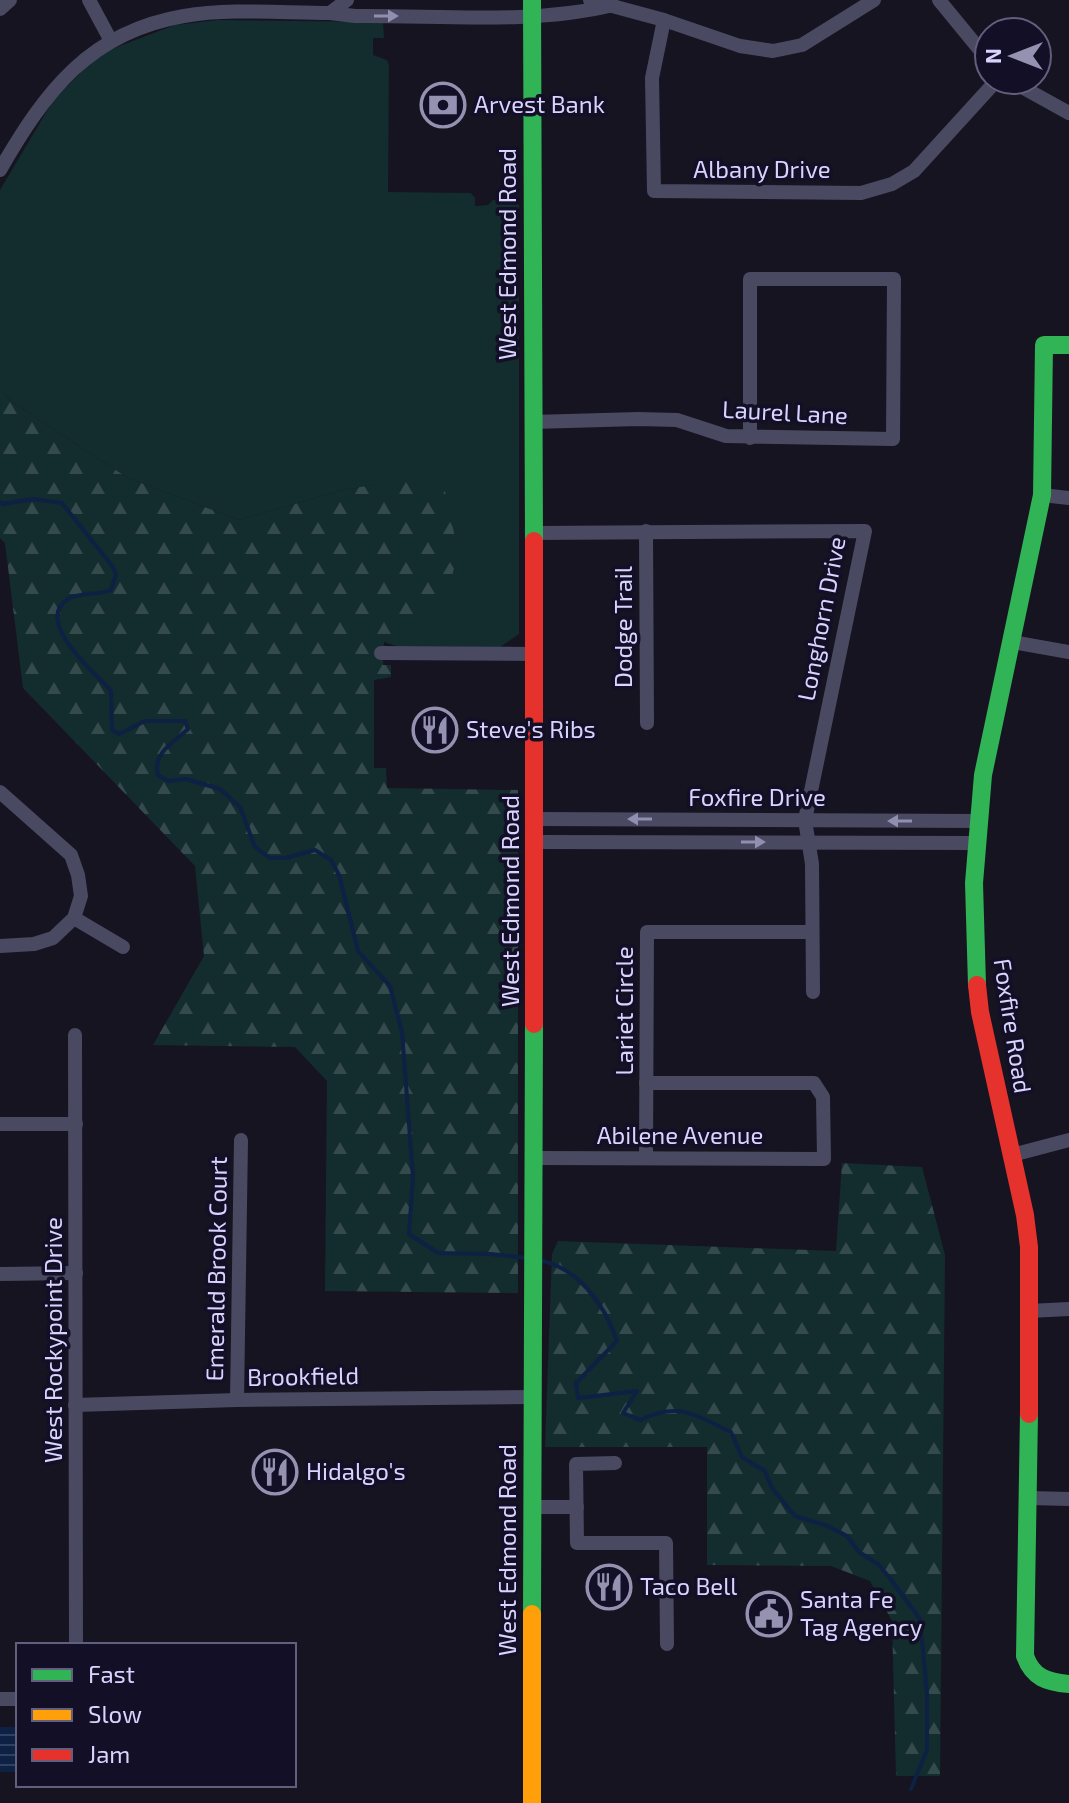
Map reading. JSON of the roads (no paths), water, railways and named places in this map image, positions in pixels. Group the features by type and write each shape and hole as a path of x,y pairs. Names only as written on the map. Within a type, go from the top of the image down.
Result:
{"main road":[{"name":"West Edmond Road","path":"532,8 535,819 532,1803"},
{"name":"Foxfire Road","path":"1069,345 1044,345 1042,495 983,775 975,843 975,974 980,1012 1029,1247 1029,1498 1025,1656 1029,1671 1044,1681 1069,1684"}],"street":[{"path":"0,9 10,0"},
{"path":"89,0 111,41"},
{"path":"330,13 347,0"},
{"path":"590,0 664,20 740,46 773,51 802,45 874,0"},
{"path":"939,0 973,41"},
{"path":"4,154 47,95 83,59 111,41 162,20 264,7 355,16 532,8 588,11 613,5"},
{"name":"Albany Drive","path":"664,20 652,78 654,191 861,193 892,184 914,171 982,96"},
{"path":"1038,96 1069,113"},
{"name":"Laurel Lane","path":"533,422 677,420 726,436 750,438 893,439 894,279 750,279 750,438"},
{"path":"1042,495 1069,498"},
{"name":"Dodge Trail","path":"646,531 647,723"},
{"name":"Longhorn Drive","path":"534,533 865,531 805,820 812,864 813,992"},
{"path":"1012,642 1069,652"},
{"path":"381,653 534,654"},
{"path":"0,792 71,855 81,896 74,918 53,938 34,944 0,946"},
{"name":"Foxfire Drive","path":"535,819 978,821"},
{"name":"Foxfire Drive","path":"535,842 975,843"},
{"path":"74,918 123,947"},
{"name":"Lariet Circle","path":"646,1158 647,932 812,932"},
{"name":"West Rockypoint Drive","path":"75,1035 76,1643"},
{"name":"Abilene Avenue","path":"535,1158 824,1159 823,1097 814,1083 646,1083"},
{"path":"0,1124 76,1124"},
{"name":"Emerald Brook Court","path":"237,1400 241,1140"},
{"path":"1012,1155 1069,1140"},
{"path":"0,1274 76,1273"},
{"path":"1029,1311 1069,1309"},
{"name":"Brookfield","path":"75,1405 531,1397"},
{"path":"615,1463 576,1464 577,1543 666,1543 667,1644"},
{"path":"1029,1498 1069,1499"},
{"path":"532,1507 577,1507"}],"water":[{"path":"0,1727 16,1727 16,1772 0,1772"}],"waterway":[{"path":"0,502 33,499 62,503 113,567 116,575 111,590 68,599 59,609 58,621 71,648 111,691 112,730 119,734 145,721 185,721 188,729 161,754 158,775 168,781 186,779 220,789 240,807 255,847 270,858 285,858 315,850 331,860 339,875 358,951 390,986 402,1032 413,1177 409,1234 438,1253 528,1258"},
{"path":"536,1260 551,1263 576,1278 597,1301 617,1341 576,1383 578,1398 637,1391 623,1413 640,1420 666,1411 687,1412 731,1432 742,1457 765,1471 772,1488 795,1516 828,1526 847,1536 859,1552 878,1564 920,1619 927,1694 927,1750 911,1789"}],"place":[{"name":"Arvest Bank","path":"443,105"},
{"name":"Steve's Ribs","path":"435,730"},
{"name":"Hidalgo's","path":"275,1472"},
{"name":"Taco Bell","path":"609,1587"},
{"name":"Santa Fe Tag Agency","path":"769,1614"}]}
